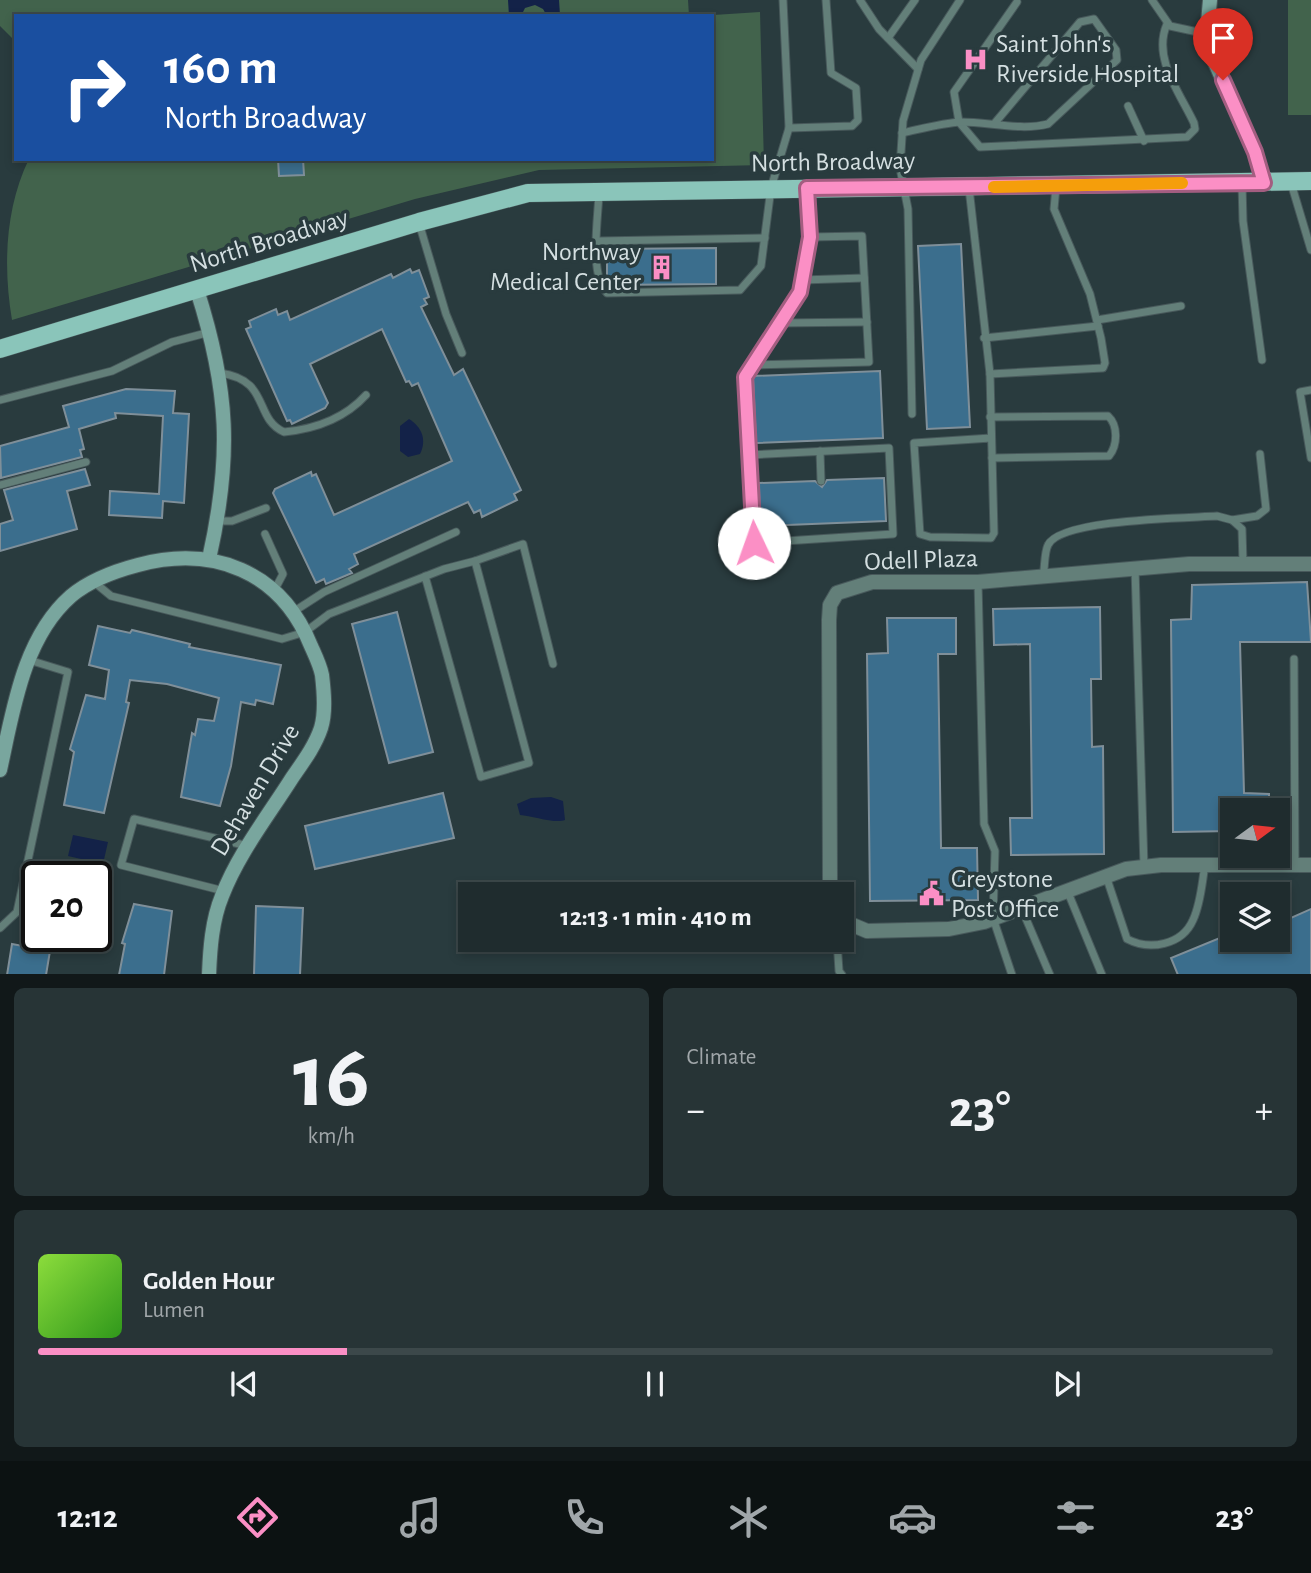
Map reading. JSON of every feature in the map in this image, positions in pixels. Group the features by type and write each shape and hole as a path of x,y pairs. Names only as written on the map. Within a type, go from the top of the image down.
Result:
{"main road":[{"name":"North Broadway","path":"0,349 419,222 528,193 1311,181"}],"street":[{"path":"1210,0 1207,34 1212,56 1255,152 1264,183"},
{"path":"197,290 219,373 226,434 217,521 209,559"},
{"name":"Dehaven Drive","path":"0,770 22,677 51,620 71,596 94,582 156,560 181,557 209,559 236,567 260,579 274,591 293,612 305,632 322,672 324,703 321,727 311,750 249,846 224,891 214,927 209,974"},
{"name":"Odell Plaza","path":"830,882 830,605 837,593 872,582 978,582 1043,578 1135,567 1311,564"},
{"path":"854,926 867,931 949,929 993,918 1106,876 1144,867 1206,864 1311,865"}],"lane":[{"path":"599,192 596,268 600,286 613,295 740,290 761,266 771,188 789,128 783,0"},
{"path":"789,128 843,128 852,127 858,121 856,88 831,73 826,0"},
{"path":"860,0 888,38 918,69"},
{"path":"888,38 915,0"},
{"path":"912,414 908,209 900,168 902,133 921,60 960,0"},
{"path":"1152,0 1167,24 1207,34"},
{"path":"1157,9 1158,0"},
{"path":"1017,2 954,92 959,122 975,145 980,147 1178,140 1187,137 1195,129 1160,45 1167,24"},
{"path":"902,133 959,122 994,124 1048,124 1117,60 1116,50 1094,19 1080,22 994,124"},
{"path":"1128,106 1144,141"},
{"path":"1291,182 1311,250"},
{"path":"1242,183 1243,221 1262,360"},
{"path":"990,374 1103,368 1105,363 1098,323 1086,283 1054,209 1056,186"},
{"path":"749,454 889,448 894,534 754,543 749,454 745,377 800,292 810,237 807,188"},
{"path":"969,188 978,243 984,338 990,374 995,530 991,538 930,537 920,534 914,443 991,438"},
{"path":"419,222 446,314 462,353"},
{"path":"753,365 869,362 862,236 810,237"},
{"path":"598,241 765,238"},
{"path":"802,281 864,278"},
{"path":"984,338 1098,323 1181,306"},
{"path":"779,323 867,322"},
{"path":"0,400 112,371 172,342 210,332"},
{"path":"219,373 244,379 260,398 274,426 284,432 313,427 351,412 366,395"},
{"path":"1311,390 1300,392 1311,458"},
{"path":"990,417 1108,416 1115,429 1115,444 1109,456 992,458"},
{"path":"820,451 821,481"},
{"path":"1043,578 1048,544 1060,533 1097,524 1217,516 1232,520 1257,516 1266,509 1260,454"},
{"path":"0,485 86,462"},
{"path":"217,521 232,521 266,508"},
{"path":"1232,520 1242,529 1243,565"},
{"path":"293,612 324,593 456,532"},
{"path":"265,534 283,574 274,591"},
{"path":"94,582 111,596 282,639 305,632 329,614 425,576 523,544 553,664"},
{"path":"425,576 481,777 529,763 475,561"},
{"path":"1135,567 1144,867"},
{"path":"978,582 984,824 995,851 993,918 1012,974"},
{"path":"1294,659 1295,865"},
{"path":"0,928 17,912 68,672 29,660"},
{"path":"224,891 121,865 134,819 249,846"},
{"path":"1106,876 1127,939 1138,945 1155,945 1173,942 1193,921 1206,864"},
{"path":"1067,890 1102,974"},
{"path":"1021,906 1049,974"},
{"path":"838,952 841,974"}],"green space":[{"path":"0,0 688,0 689,14 14,14 14,40 0,26"},
{"path":"1288,0 1311,0 1311,115 1288,115"},
{"path":"760,12 764,165 539,170 415,199 12,320 7,279 8,238 15,197 28,161 714,161 714,15"}],"water":[{"path":"508,0 559,0 560,14 546,14 535,5 525,8 522,14 509,14"},
{"path":"409,419 420,430 423,444 420,454 408,457 400,451 400,426"},
{"path":"551,797 563,801 565,820 520,815 517,804 531,798"},
{"path":"73,835 108,842 104,861 68,856"}],"building":[{"path":"278,161 303,161 304,175 279,176"},
{"path":"961,244 970,427 927,429 918,246"},
{"name":"Northway Medical Center","path":"716,248 716,284 609,285 607,282 607,249"},
{"path":"410,269 412,273 419,270 429,297 424,299 427,304 421,307 454,375 463,369 521,490 514,494 517,500 482,517 480,510 474,513 468,502 354,554 358,564 349,569 352,573 326,584 324,579 316,583 273,493 275,489 311,472 312,476 316,474 334,515 452,461 418,383 412,386 409,381 406,382 382,329 310,364 328,403 325,408 292,424 290,420 287,421 246,329 251,327 249,321 276,309 278,315 287,311 290,320 391,274 393,278"},
{"path":"880,371 883,438 756,443 753,376"},
{"path":"126,389 175,391 173,413 189,414 184,503 163,501 162,518 109,515 110,491 159,494 163,416 115,413 116,418 79,429 84,449 80,450 82,457 1,478 0,446 69,427 63,406"},
{"path":"85,469 90,485 67,491 77,529 0,551 0,524 13,520 4,490"},
{"path":"884,478 886,521 760,526 759,483 815,481 822,487 827,480"},
{"path":"1307,582 1311,642 1240,642 1244,793 1269,794 1269,798 1220,798 1220,831 1173,832 1171,620 1191,619 1192,585"},
{"path":"1100,607 1101,679 1091,679 1092,747 1103,746 1104,854 1011,855 1010,818 1032,818 1030,644 994,645 993,609"},
{"path":"397,612 433,752 389,763 352,624"},
{"path":"887,618 956,618 956,654 938,654 941,848 977,848 978,900 870,901 867,654 888,653"},
{"path":"98,626 130,633 132,630 190,644 189,647 281,665 273,704 256,700 255,705 241,702 231,766 220,806 181,797 192,733 195,735 198,719 214,721 219,698 167,684 130,680 126,702 129,703 104,813 64,805 74,752 70,749 86,695 105,699 109,670 89,665"},
{"path":"443,793 454,838 315,869 305,826"},
{"path":"134,904 172,911 164,974 119,974 125,944 122,943"},
{"path":"256,906 303,908 300,974 254,974"},
{"path":"1311,909 1311,974 1178,974 1171,958 1220,938 1220,952 1290,952 1290,916 1291,918"},
{"path":"12,944 21,946 21,952 50,952 46,974 7,974"}],"slow traffic":[{"path":"994,187 1182,183"}],"place":[{"name":"Saint John's Riverside Hospital","path":"976,59"},
{"name":"Northway Medical Center","path":"661,267"},
{"name":"Greystone Post Office","path":"931,894"}],"route":[{"path":"754,543 745,377 800,292 810,237 807,188 1264,183 1255,152 1223,80"}]}
